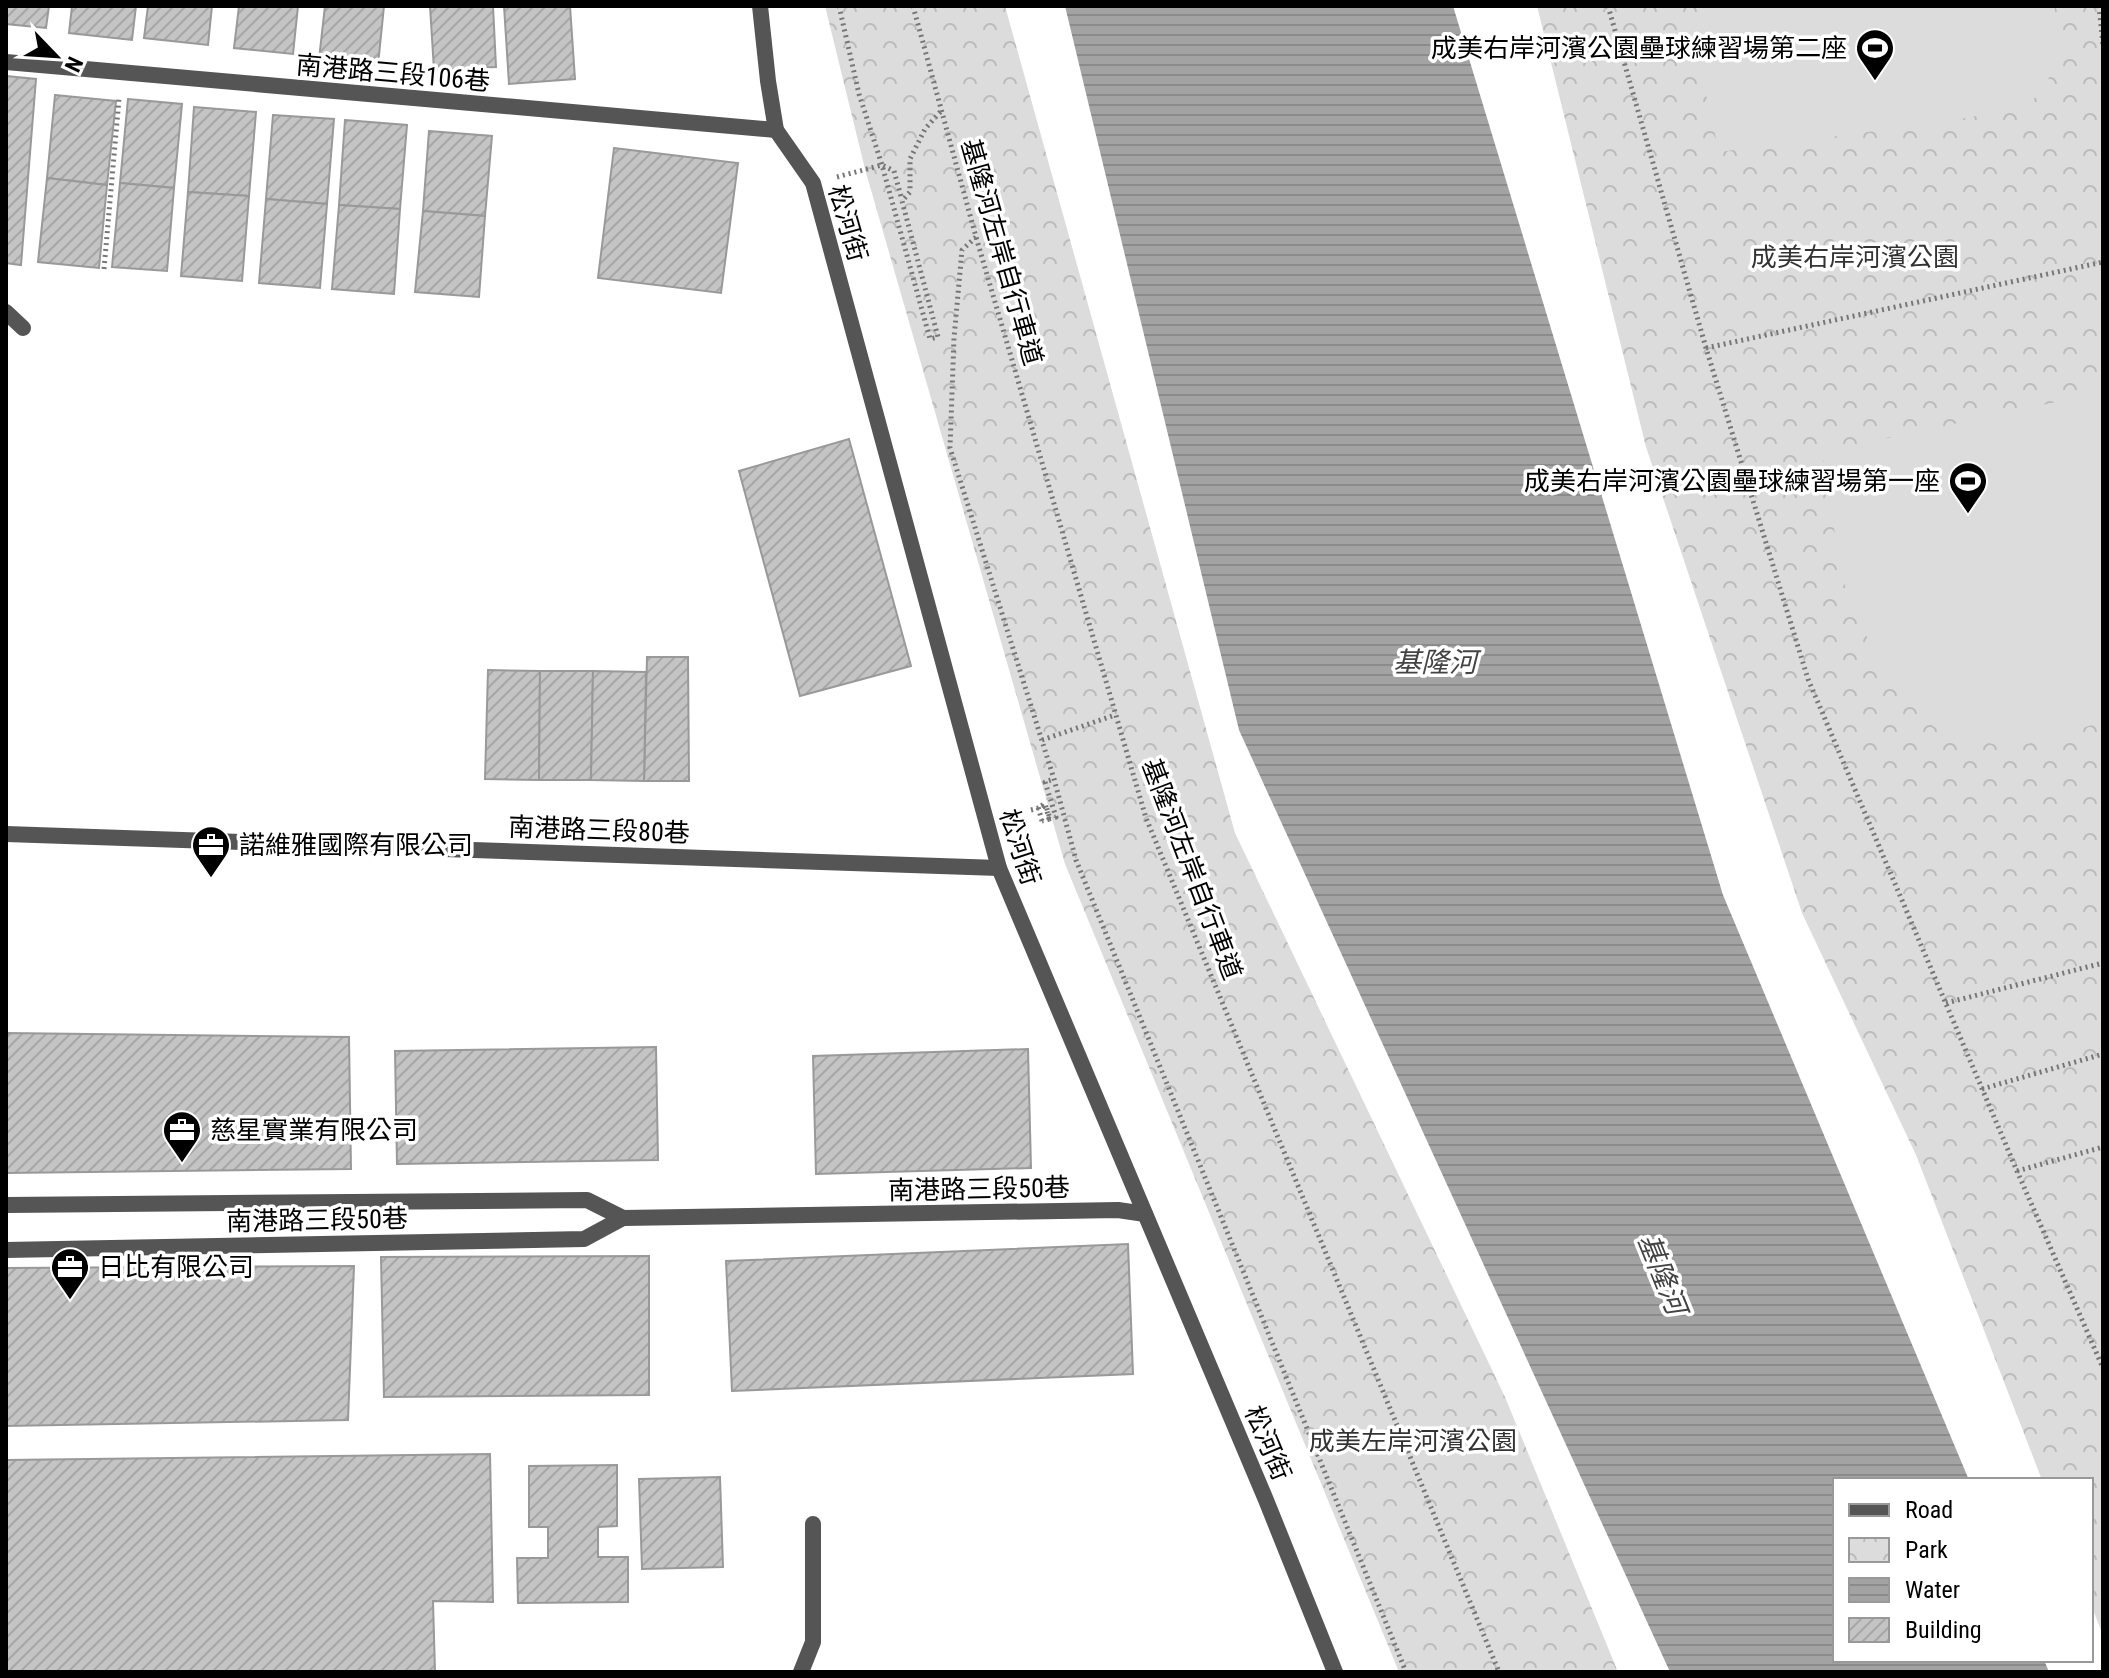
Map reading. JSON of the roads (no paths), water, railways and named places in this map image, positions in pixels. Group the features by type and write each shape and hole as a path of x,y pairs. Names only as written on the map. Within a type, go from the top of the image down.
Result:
{"street":[{"name":"松河街","path":"760,6 776,130 813,183 999,868 1266,1500 1335,1672"},
{"name":"南港路三段106巷","path":"6,62 776,130"},
{"path":"6,312 23,328"},
{"name":"南港路三段80巷","path":"6,834 999,868"},
{"name":"南港路三段50巷","path":"6,1205 587,1200 623,1218"},
{"name":"南港路三段50巷","path":"6,1250 584,1239 623,1218 1118,1210 1145,1214"},
{"path":"801,1672 813,1642 813,1524"}],"water":[{"name":"基隆河","path":"1065,6 1453,6 1723,895 1968,1478 1833,1478 1833,1662 2045,1662 2049,1672 1670,1672 1239,730"}],"place":[{"name":"成美右岸河濱公園壘球練習場第二座","path":"1875,82"},
{"name":"成美右岸河濱公園壘球練習場第一座","path":"1968,515"},
{"name":"諾維雅國際有限公司","path":"211,879"},
{"name":"慈星實業有限公司","path":"182,1164"},
{"name":"日比有限公司","path":"70,1301"}],"park label":[{"name":"成美右岸河濱公園","path":"1855,257"},
{"name":"成美左岸河濱公園","path":"1413,1441"}]}
